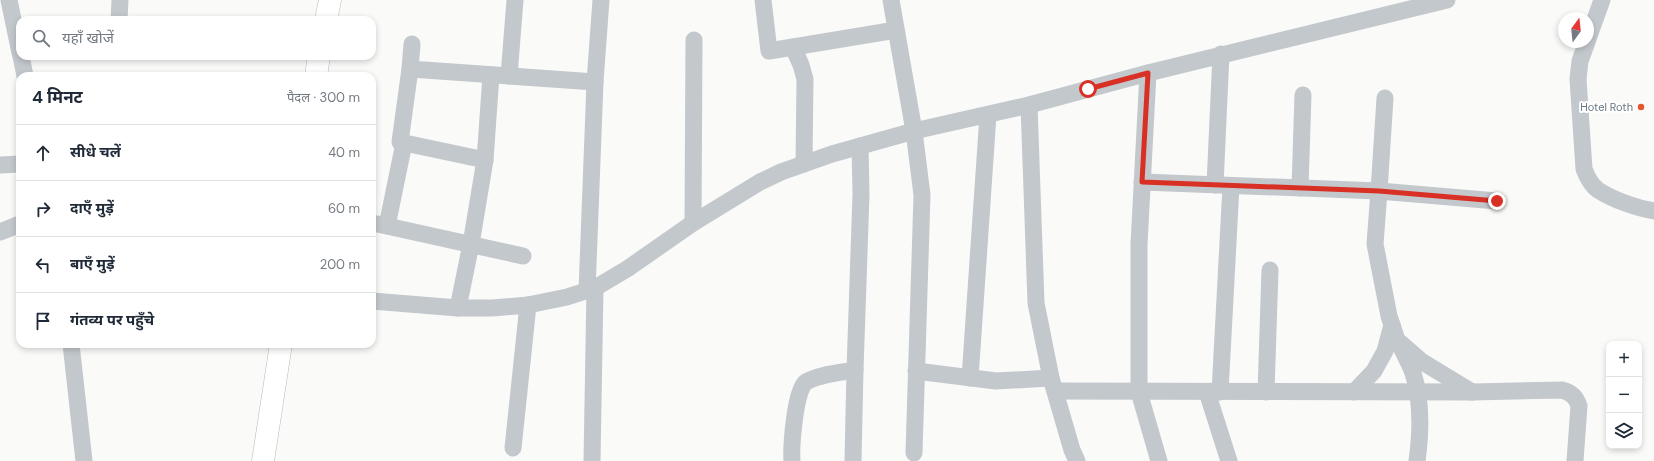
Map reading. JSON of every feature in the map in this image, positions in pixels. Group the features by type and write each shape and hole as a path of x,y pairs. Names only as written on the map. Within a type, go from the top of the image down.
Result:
{"main road":[{"path":"317,72 318,60"},
{"path":"248,461 265,348"},
{"path":"263,461 280,348"}],"street":[{"path":"9,0 16,26"},
{"path":"119,16 120,0"},
{"path":"509,76 515,0"},
{"path":"592,461 591,289 595,82 601,0"},
{"path":"763,0 769,51 896,30"},
{"path":"891,0 914,132 922,195 914,453"},
{"path":"376,301 458,308 492,308 528,305 550,301 591,289 628,269 693,223 760,182 781,172 804,164 860,146 914,132 1028,105 1222,54 1447,0"},
{"path":"1594,22 1602,0"},
{"path":"693,223 694,40"},
{"path":"412,44 400,142 484,160"},
{"path":"793,47 801,65 805,80 804,164"},
{"path":"1585,48 1580,61 1578,79 1584,170 1590,182 1598,190 1634,207 1654,211"},
{"path":"1222,54 1223,185 1214,392 1229,461"},
{"path":"22,60 24,72"},
{"path":"410,69 595,82"},
{"path":"1148,73 1139,244 1139,392 1159,461"},
{"path":"458,308 471,244 484,160 491,75"},
{"path":"1300,188 1303,94"},
{"path":"1385,98 1375,244 1389,316 1412,372 1418,392 1420,435 1417,461"},
{"path":"1028,105 1036,303 1053,384 1072,450 1077,461"},
{"path":"970,378 988,115"},
{"path":"404,143 380,225 523,256"},
{"path":"853,461 861,194 860,146"},
{"path":"0,165 16,164"},
{"path":"1142,182 1379,191 1497,201"},
{"path":"0,232 16,226"},
{"path":"1266,392 1270,270"},
{"path":"513,448 528,305"},
{"path":"1395,333 1421,361 1472,392"},
{"path":"1354,392 1374,371 1395,333"},
{"path":"71,348 84,461"},
{"path":"792,461 795,418 800,391 804,383 817,377 855,370"},
{"path":"916,371 996,381 1053,384 1139,392 1472,392 1562,390 1570,392 1576,398 1579,406 1575,461"}],"place":[{"name":"Hotel Roth","path":"1641,107"}],"route":[{"path":"1088,89 1148,73 1142,182 1379,191 1497,201"}]}
